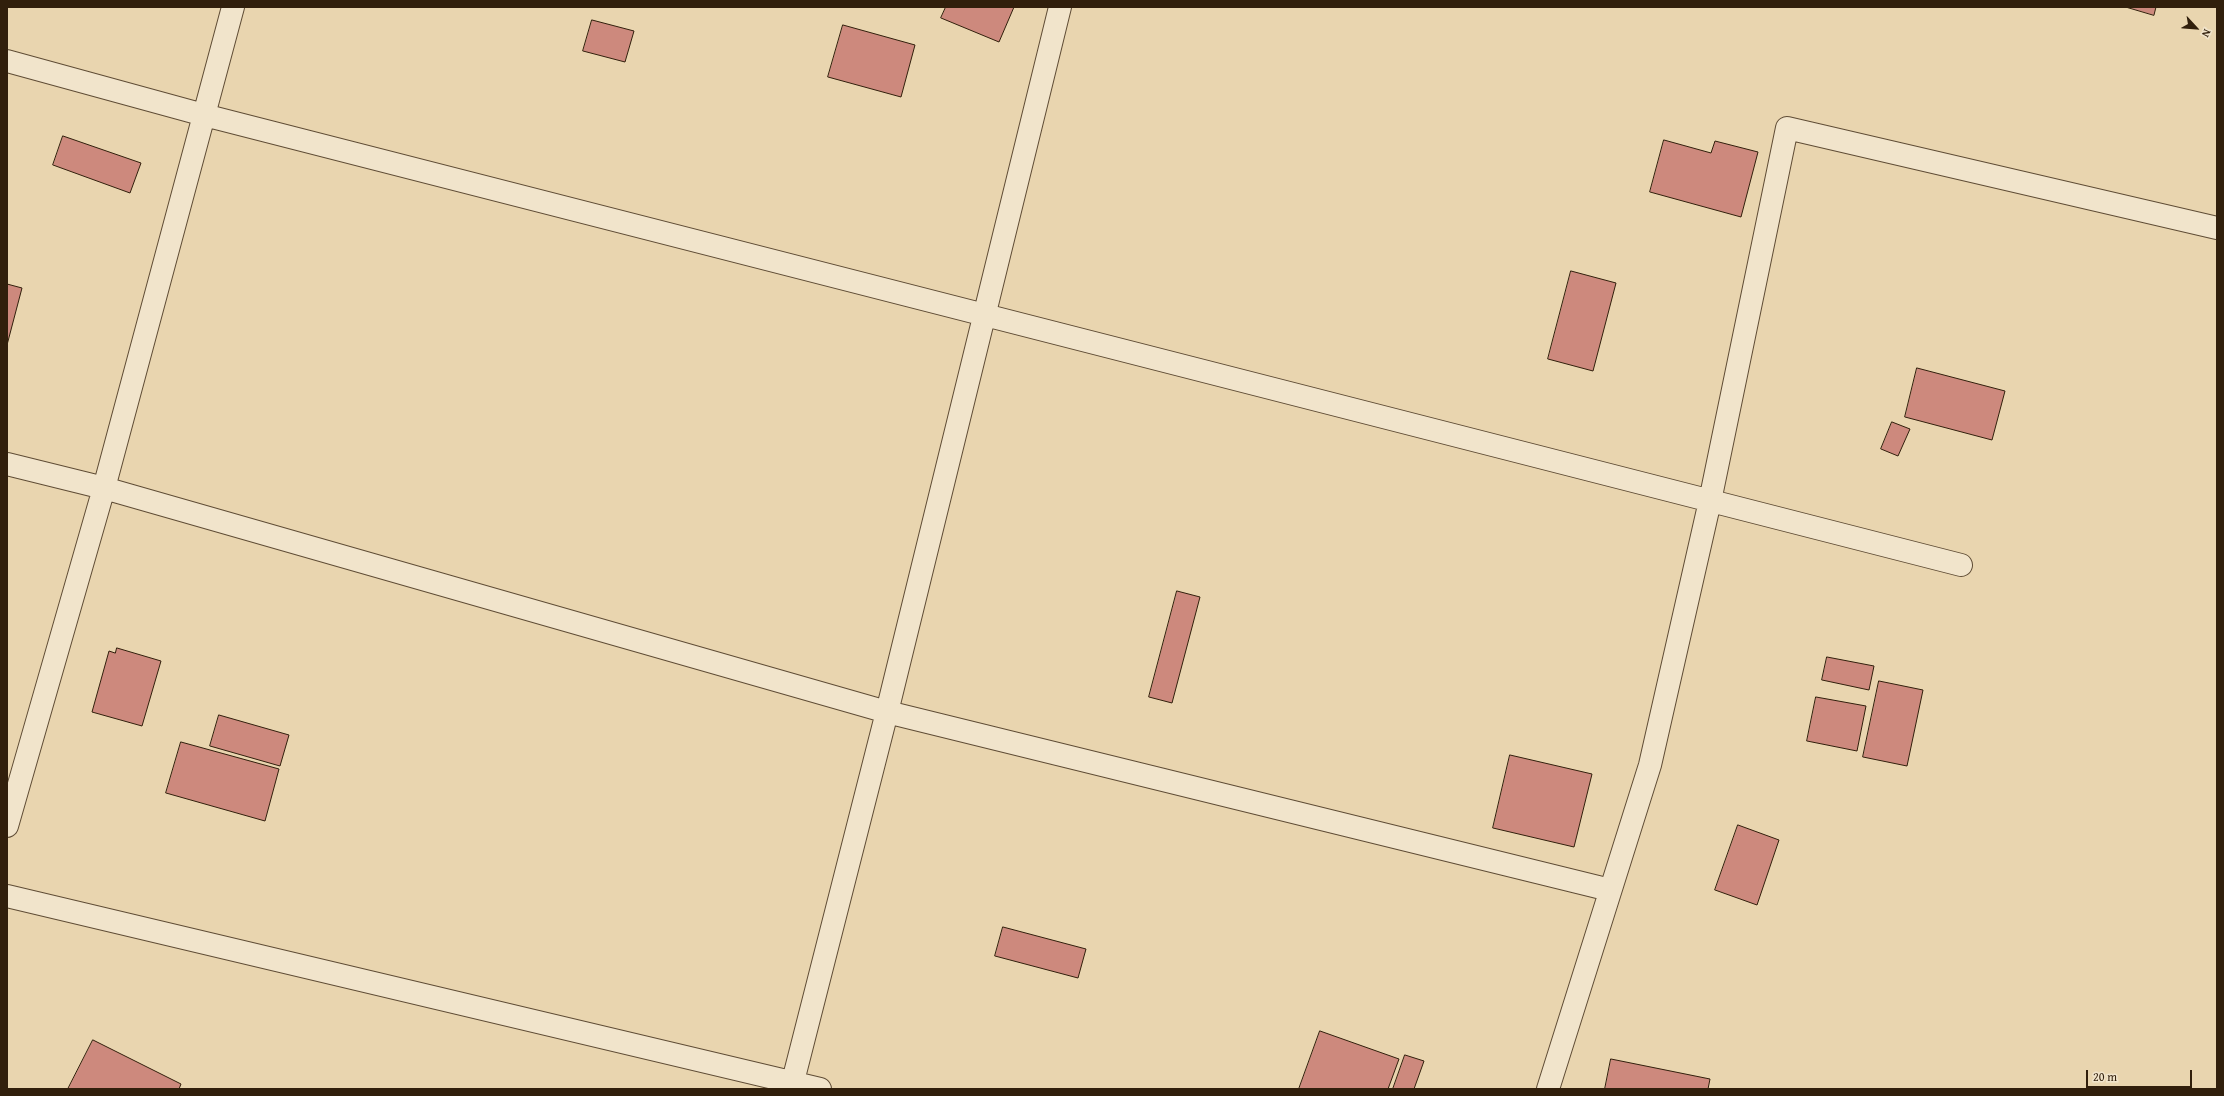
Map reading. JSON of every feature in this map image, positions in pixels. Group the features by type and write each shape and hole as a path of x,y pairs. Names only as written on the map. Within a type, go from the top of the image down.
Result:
{"street":[{"path":"7,826 104,488 233,7"},
{"path":"792,1086 888,712 1060,7"},
{"path":"7,61 204,115 984,316 1962,565"},
{"path":"1548,1089 1650,765 1710,501 1787,128 2217,228"},
{"path":"7,464 104,488 888,712 1610,890"},
{"path":"7,896 792,1086 820,1089"}],"building":[{"path":"946,7 1014,7 999,42 941,18"},
{"path":"2126,7 2156,7 2154,15"},
{"path":"592,20 634,31 625,62 583,51"},
{"path":"843,25 915,45 901,97 828,77"},
{"path":"63,136 141,163 130,193 53,165"},
{"path":"1664,140 1711,153 1715,141 1758,152 1741,217 1650,192"},
{"path":"1571,271 1616,283 1593,371 1548,359"},
{"path":"7,284 22,288 7,345"},
{"path":"1917,368 2005,391 1992,440 1905,417"},
{"path":"1892,422 1910,429 1898,456 1881,449"},
{"path":"1177,591 1200,597 1172,703 1149,697"},
{"path":"117,648 161,661 142,726 92,712 109,651 115,653"},
{"path":"1827,657 1874,666 1869,690 1822,680"},
{"path":"1879,681 1923,690 1907,766 1863,757"},
{"path":"1816,697 1866,706 1857,751 1807,741"},
{"path":"219,715 289,735 280,766 210,746"},
{"path":"181,742 279,769 265,821 166,793"},
{"path":"1510,755 1592,774 1574,847 1493,828"},
{"path":"1738,825 1779,840 1757,905 1715,890"},
{"path":"1003,927 1086,949 1078,978 995,956"},
{"path":"1320,1031 1399,1059 1388,1089 1299,1089"},
{"path":"93,1040 181,1084 179,1089 68,1089"},
{"path":"1405,1055 1424,1061 1414,1089 1393,1089"},
{"path":"1611,1059 1710,1079 1708,1089 1605,1089"}]}
